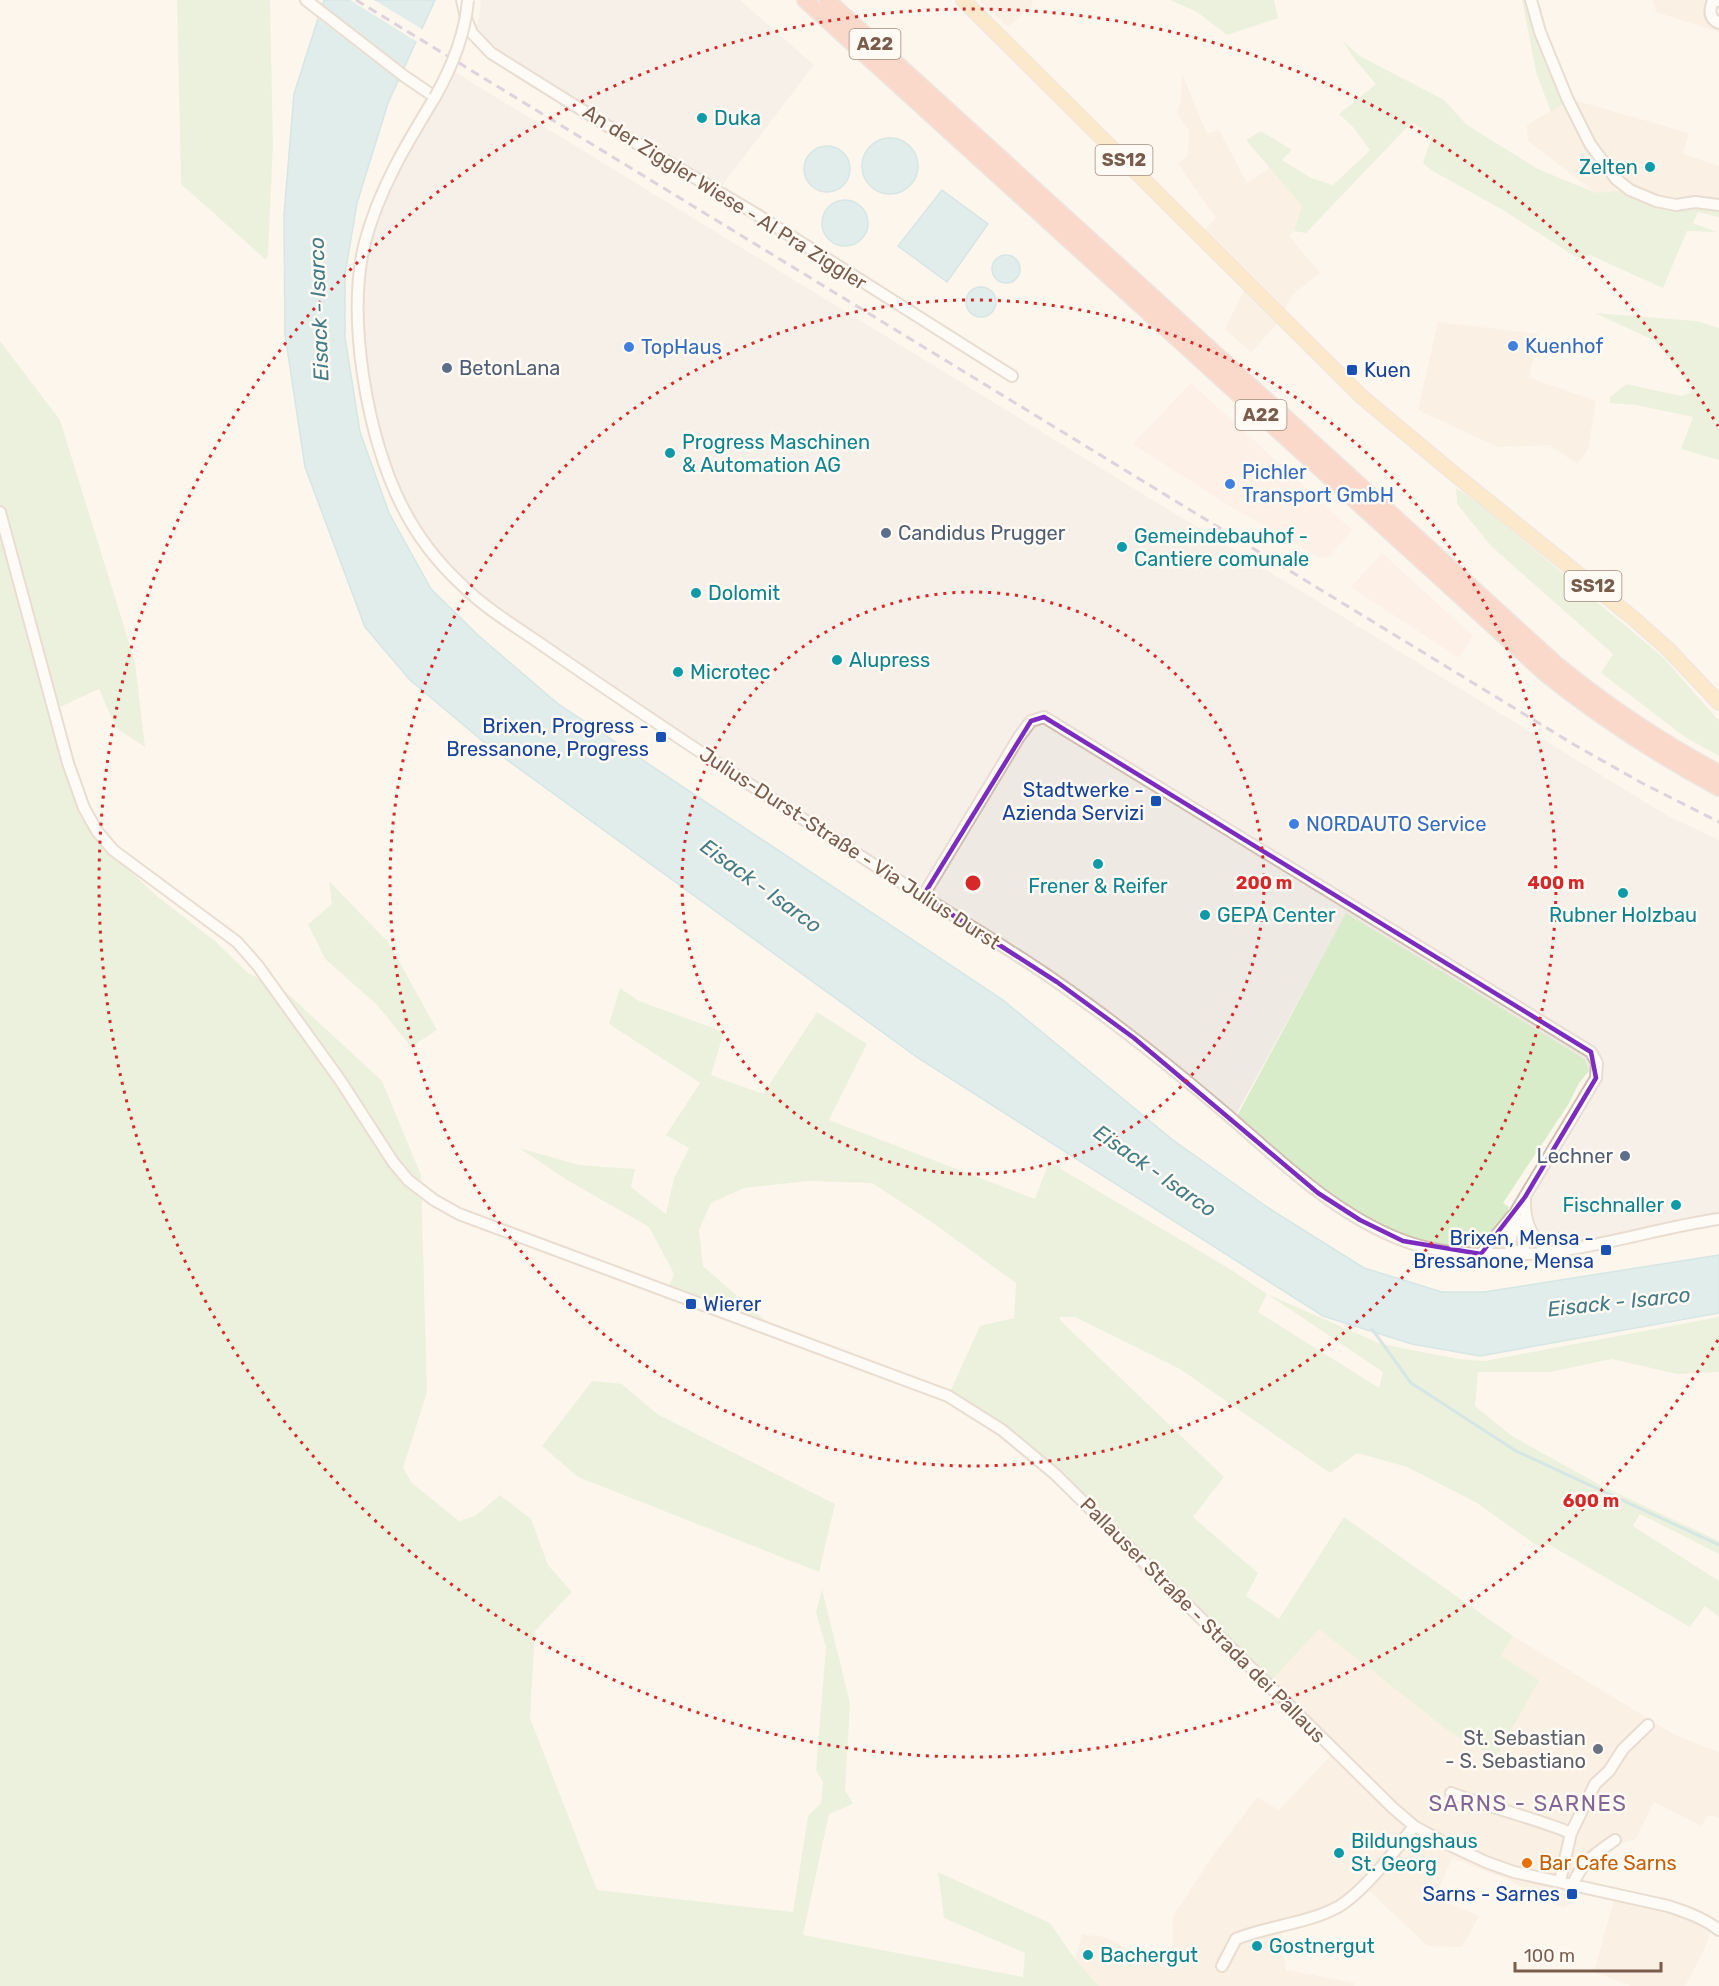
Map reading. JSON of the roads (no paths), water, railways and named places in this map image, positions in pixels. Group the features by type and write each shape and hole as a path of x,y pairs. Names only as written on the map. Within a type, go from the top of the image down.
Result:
{"highway":[{"name":"A22","path":"805,0 1547,675 1618,729 1719,788"},
{"name":"A22","path":"827,0 1556,664 1625,717 1659,739 1719,772"}],"main road":[{"name":"SS12","path":"963,0 1362,396 1392,423 1634,618 1669,650 1719,703"}],"street":[{"path":"306,0 404,76 435,97"},
{"name":"An der Ziggler Wiese - Al Pra Ziggler","path":"462,0 472,33 491,53 606,125 756,214 1012,376"},
{"name":"Julius-Durst-Straße - Via Julius Durst","path":"468,0 458,50 450,69 402,153 377,205 364,247 359,300 363,371 376,436 388,476 404,510 440,562 462,586 505,619 704,755 1057,982 1199,1090 1318,1193 1360,1220 1404,1241 1439,1250 1481,1254 1517,1254 1548,1253 1719,1219"},
{"path":"1531,0 1539,32 1567,98 1590,144 1616,179 1630,190 1656,201 1676,205 1695,202 1719,205"},
{"path":"1718,0 1712,3 1710,9 1714,21 1719,23"},
{"name":"Pallauser Straße - Strada dei Pallaus","path":"0,512 68,763 84,808 98,831 113,850 237,942 258,966 340,1080 393,1162 408,1180 434,1200 459,1214 948,1396 1002,1430 1055,1474 1393,1808 1414,1826 1486,1862 1514,1872 1668,1906 1688,1913 1719,1930"},
{"path":"923,896 1019,737 1031,721 1044,717 1591,1052 1597,1063 1596,1078 1525,1197 1519,1214 1481,1254"},
{"path":"1519,1214 1548,1253"},
{"path":"1517,1254 1524,1247 1519,1214"},
{"path":"1560,1881 1571,1833 1595,1784 1609,1771 1623,1749 1648,1725"},
{"path":"1451,1793 1479,1804 1523,1815 1571,1833"},
{"path":"1222,1966 1236,1939 1309,1919 1333,1910 1352,1899 1414,1826"},
{"path":"1573,1884 1587,1861 1615,1840"}],"water":[{"name":"Eisack - Isarco","path":"324,0 435,0 388,103 357,203 345,274 345,337 360,432 389,513 431,589 479,636 557,703 1003,1000 1173,1140 1267,1207 1364,1268 1442,1292 1484,1292 1719,1255 1719,1313 1480,1356 1412,1344 1323,1316 918,1058 492,749 410,680 365,627 305,467 285,334 284,215 294,94"},
{"path":"884,138 896,138 910,146 918,160 916,177 910,186 896,194 884,194 867,182 862,172 862,160 874,143"},
{"path":"827,146 843,153 850,169 843,185 827,192 811,185 804,169 811,153"},
{"path":"942,190 988,224 947,282 898,246"},
{"path":"845,200 861,207 868,223 861,239 845,246 829,239 822,223 829,207"},
{"path":"1006,255 1016,259 1020,269 1016,279 1006,283 996,279 992,269 996,259"},
{"path":"981,287 991,292 996,302 991,312 981,317 971,312 966,302 971,292"}],"waterway":[{"path":"1372,1329 1411,1383 1516,1451 1719,1545"}],"railway":[{"path":"356,0 1573,744 1642,783 1719,822"}],"place":[{"name":"Duka","path":"702,118"},
{"name":"Zelten","path":"1650,167"},
{"name":"Kuenhof","path":"1513,346"},
{"name":"TopHaus","path":"629,347"},
{"name":"BetonLana","path":"447,368"},
{"name":"Kuen","path":"1352,370"},
{"name":"Progress Maschinen & Automation AG","path":"670,453"},
{"name":"Pichler Transport GmbH","path":"1230,484"},
{"name":"Candidus Prugger","path":"886,533"},
{"name":"Gemeindebauhof - Cantiere comunale","path":"1122,547"},
{"name":"Dolomit","path":"696,593"},
{"name":"Alupress","path":"837,660"},
{"name":"Microtec","path":"678,672"},
{"name":"Brixen, Progress - Bressanone, Progress","path":"661,737"},
{"name":"Stadtwerke - Azienda Servizi","path":"1156,801"},
{"name":"NORDAUTO Service","path":"1294,824"},
{"name":"Frener & Reifer","path":"1098,864"},
{"name":"Rubner Holzbau","path":"1623,893"},
{"name":"GEPA Center","path":"1205,915"},
{"name":"Lechner","path":"1625,1156"},
{"name":"Fischnaller","path":"1676,1205"},
{"name":"Brixen, Mensa - Bressanone, Mensa","path":"1606,1250"},
{"name":"Wierer","path":"691,1304"},
{"name":"St. Sebastian - S. Sebastiano","path":"1598,1749"},
{"name":"Bildungshaus St. Georg","path":"1339,1853"},
{"name":"Bar Cafe Sarns","path":"1527,1863"},
{"name":"Sarns - Sarnes","path":"1572,1894"},
{"name":"Gostnergut","path":"1257,1946"},
{"name":"Bachergut","path":"1088,1955"}],"district":[{"name":"SARNS - SARNES","path":"1528,1803"}]}
